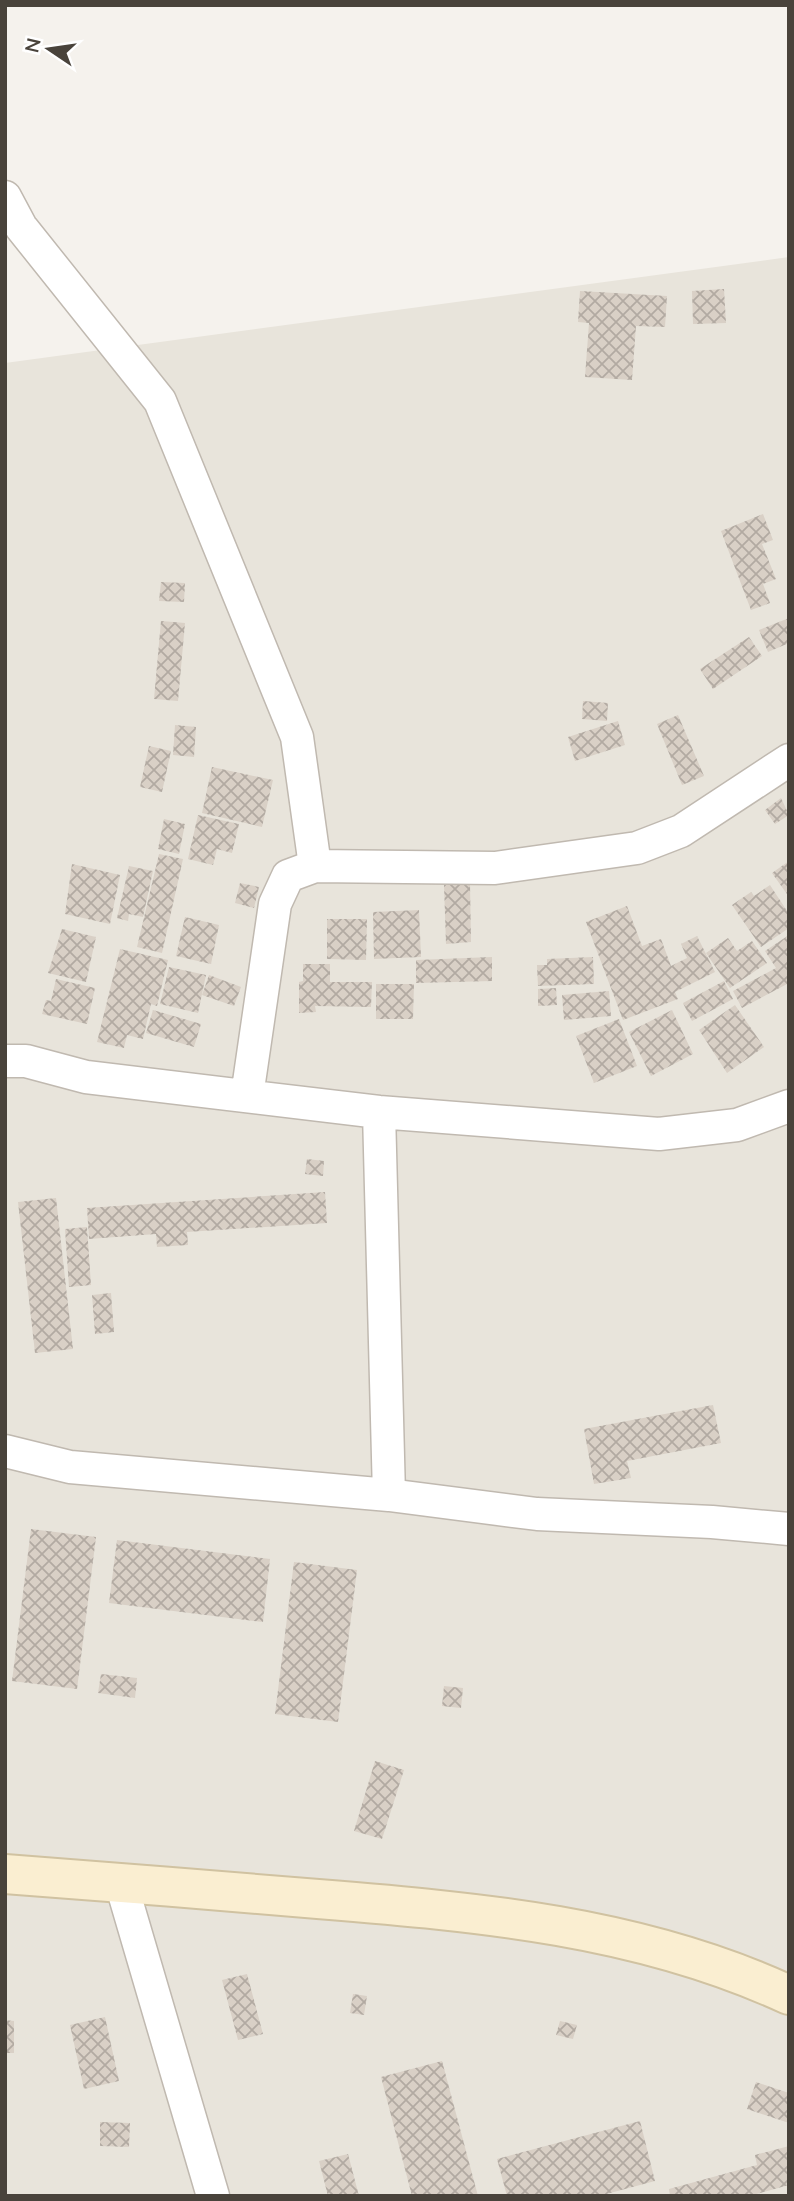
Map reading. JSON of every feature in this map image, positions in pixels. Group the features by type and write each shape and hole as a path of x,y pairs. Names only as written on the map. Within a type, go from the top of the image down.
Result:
{"street":[{"path":"5,197 21,227 160,401 297,737 315,866"},
{"path":"247,1096 275,904 288,876 315,866 495,868 637,848 681,831 789,760"},
{"path":"5,1061 26,1061 86,1077 379,1112 659,1134 737,1125 789,1106"},
{"path":"379,1112 389,1494"},
{"path":"5,1451 71,1466 389,1494 537,1514 712,1522 789,1529"},
{"path":"5,1874 479,1912 569,1926 662,1949 789,1995"},
{"path":"121,1883 213,2196"}],"shaded area":[{"path":"789,257 789,2196 5,2196 5,363"}],"building":[{"path":"724,289 726,323 693,324 692,291"},
{"path":"580,291 667,296 665,327 636,326 632,380 585,377 589,323 578,322"},
{"path":"763,514 773,540 762,544 776,579 763,584 770,603 751,610 721,531"},
{"path":"161,582 185,583 184,602 159,601"},
{"path":"789,618 789,643 768,652 759,630"},
{"path":"161,621 185,623 178,701 154,699"},
{"path":"749,637 762,656 713,689 700,669"},
{"path":"583,701 608,703 607,721 582,719"},
{"path":"678,715 704,776 682,785 657,724"},
{"path":"618,721 625,745 575,761 568,737"},
{"path":"175,725 196,727 194,757 173,755"},
{"path":"149,746 171,751 162,792 140,787"},
{"path":"212,767 273,780 262,827 202,813"},
{"path":"781,798 789,815 775,824 765,810"},
{"path":"198,815 239,824 232,853 217,849 213,865 188,859"},
{"path":"164,819 185,824 179,854 158,849"},
{"path":"159,854 183,859 162,953 137,947"},
{"path":"789,861 789,897 772,873"},
{"path":"72,864 120,875 110,924 65,914"},
{"path":"129,866 153,871 143,917 129,914 128,921 117,918"},
{"path":"240,883 259,887 254,908 235,903"},
{"path":"470,884 471,942 446,944 444,885"},
{"path":"770,885 789,914 789,928 761,947 732,905 751,892 754,896"},
{"path":"627,906 642,946 661,939 671,966 687,958 681,944 697,936 715,972 675,992 678,999 623,1020 586,922"},
{"path":"419,910 421,957 374,959 373,912"},
{"path":"185,917 219,925 211,964 176,956"},
{"path":"327,919 367,919 366,960 327,959"},
{"path":"62,929 96,937 86,982 48,973"},
{"path":"789,935 789,983 742,1008 733,991 776,968 765,951"},
{"path":"728,938 737,951 752,941 767,963 730,988 706,953"},
{"path":"120,949 168,960 157,1006 151,1004 143,1039 127,1035 124,1048 97,1042"},
{"path":"492,957 492,981 416,983 416,960"},
{"path":"593,957 594,984 538,986 537,965 547,965 547,959"},
{"path":"303,964 330,964 330,982 372,982 371,1007 315,1006 316,1012 299,1013 299,982 303,981"},
{"path":"169,967 206,975 198,1013 160,1004"},
{"path":"209,975 241,987 234,1006 202,995"},
{"path":"56,979 95,988 87,1024 42,1014 46,1000 51,1001"},
{"path":"724,981 733,999 692,1021 683,1003"},
{"path":"376,984 414,984 413,1019 376,1019"},
{"path":"556,988 557,1005 538,1006 538,989"},
{"path":"609,991 611,1016 564,1020 562,995"},
{"path":"735,1005 764,1047 727,1073 699,1030"},
{"path":"153,1010 201,1024 194,1047 146,1033"},
{"path":"672,1010 693,1054 651,1076 629,1032"},
{"path":"619,1019 637,1066 594,1083 576,1036"},
{"path":"307,1159 324,1161 323,1176 305,1174"},
{"path":"325,1192 327,1223 187,1232 188,1245 157,1247 156,1234 89,1239 87,1208"},
{"path":"56,1198 73,1349 35,1353 18,1202"},
{"path":"87,1227 91,1285 69,1287 65,1229"},
{"path":"111,1293 114,1332 95,1334 92,1295"},
{"path":"713,1405 721,1443 627,1461 631,1478 594,1484 584,1429"},
{"path":"31,1529 96,1537 77,1689 12,1681"},
{"path":"117,1540 270,1559 263,1622 109,1603"},
{"path":"294,1562 357,1570 338,1722 275,1714"},
{"path":"101,1674 137,1678 135,1698 98,1693"},
{"path":"444,1686 463,1688 461,1708 442,1706"},
{"path":"375,1761 404,1770 382,1839 354,1831"},
{"path":"247,1974 263,2034 238,2040 222,1980"},
{"path":"353,1994 367,1996 364,2015 350,2013"},
{"path":"105,2017 119,2081 84,2089 70,2025"},
{"path":"5,2020 14,2021 14,2053 5,2053"},
{"path":"560,2021 577,2025 573,2039 556,2035"},
{"path":"442,2061 478,2196 412,2196 381,2077"},
{"path":"756,2082 789,2093 789,2123 747,2109"},
{"path":"640,2121 655,2181 599,2196 507,2196 497,2159"},
{"path":"100,2122 130,2123 129,2147 100,2146"},
{"path":"789,2146 789,2185 749,2196 670,2196 669,2189 757,2165 755,2155"},
{"path":"348,2154 359,2196 328,2196 319,2161"}]}
